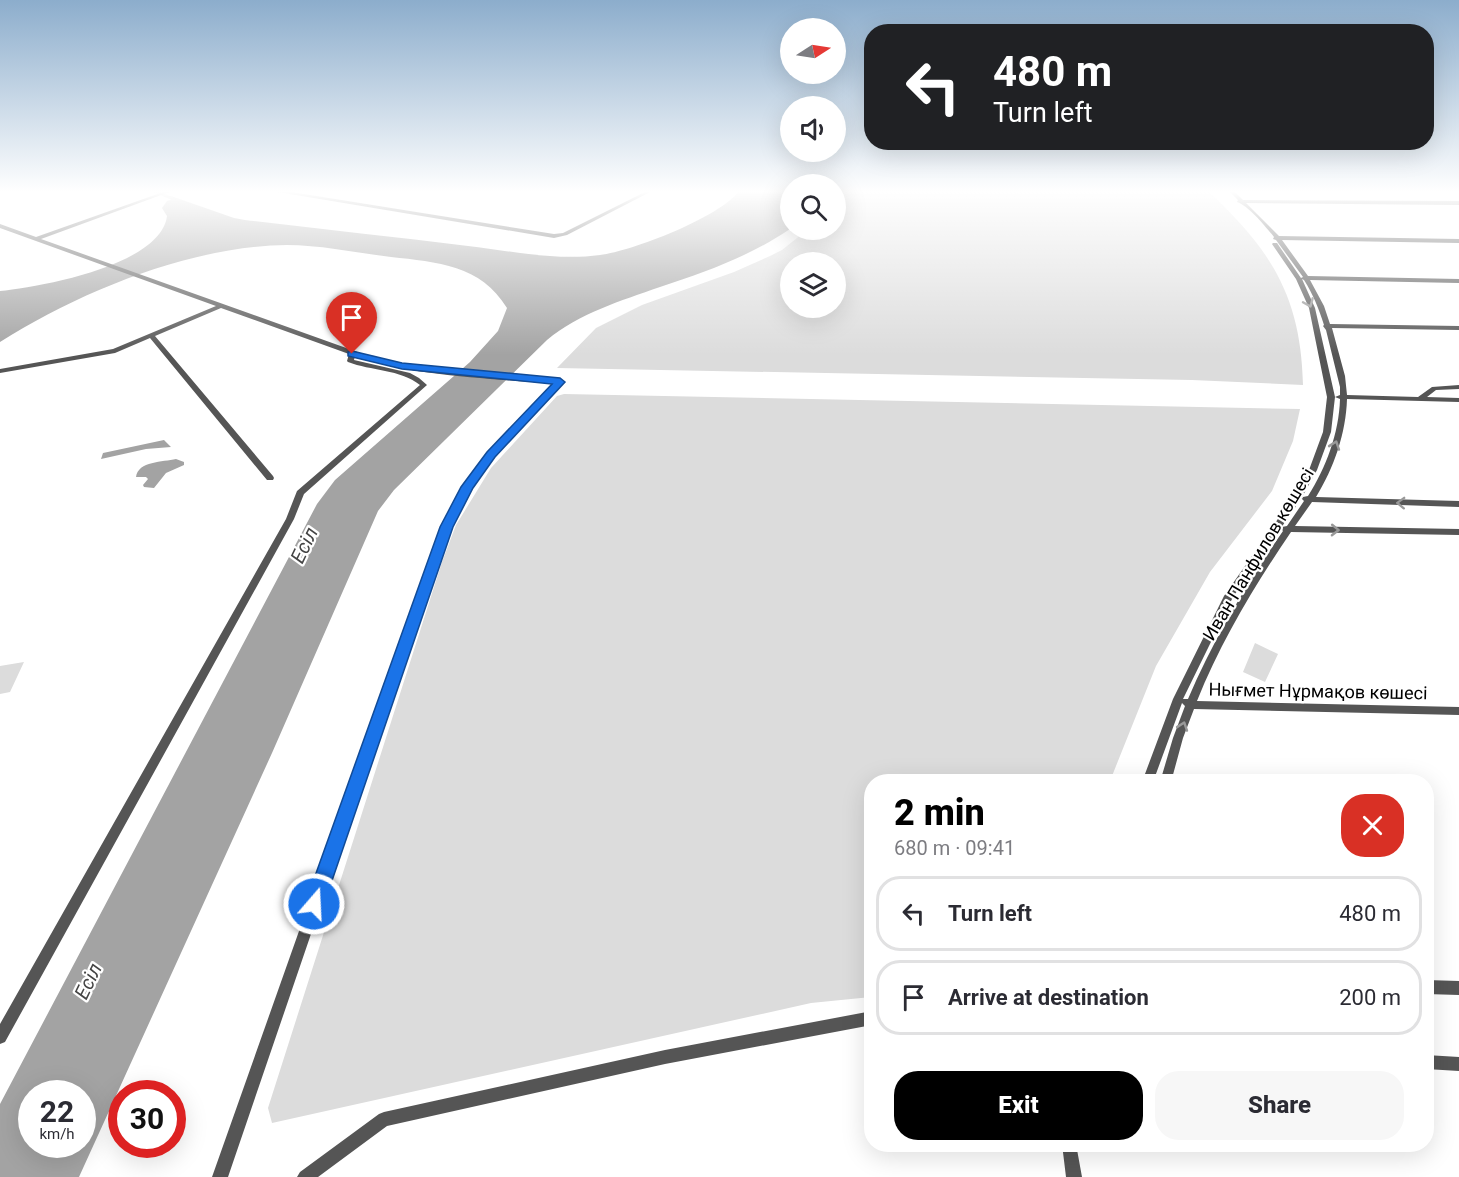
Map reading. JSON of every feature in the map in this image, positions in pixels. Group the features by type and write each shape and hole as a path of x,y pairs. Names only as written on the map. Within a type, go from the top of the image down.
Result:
{"street":[{"path":"55,246 376,362 436,371 560,382 491,455 467,487 446,527 220,1177"},
{"name":"Иван Панфилов көшесі","path":"1168,774 1191,705 1235,616 1289,529 1311,500 1325,472 1338,436 1344,397 1330,326 1303,278 1281,246"},
{"path":"1303,278 1459,281"},
{"name":"Иван Панфилов көшесі","path":"1150,774 1178,699 1229,596 1298,497 1313,470 1327,432 1331,397 1317,326 1303,278"},
{"path":"0,371 115,351 220,306"},
{"path":"1317,326 1459,328"},
{"path":"151,335 270,478"},
{"path":"0,1037 284,529 300,493 424,385 418,379 405,374 360,366 350,361 352,354"},
{"path":"1420,399 1434,388 1459,387"},
{"path":"1331,397 1459,400"},
{"path":"1298,497 1311,500 1459,504"},
{"path":"1277,527 1459,532"},
{"name":"Нығмет Нұрмақов көшесі","path":"1178,699 1191,705 1459,711"},
{"path":"1434,987 1459,988"},
{"path":"305,1177 384,1119 665,1057 864,1020"},
{"path":"1434,1062 1459,1064"},
{"path":"1070,1152 1074,1177"}],"shaded area":[{"path":"787,246 1258,246 1278,277 1289,300 1301,354 1303,385 1192,380 557,368 596,328 642,305 734,272"},
{"path":"564,394 1300,409 1293,441 1272,491 1210,572 1156,666 1113,774 864,774 864,998 811,1003 272,1123 268,1108 442,562 456,525 491,468 557,396"},
{"path":"1255,643 1278,654 1265,682 1243,672"},
{"path":"24,662 10,692 0,694 0,666"}],"water":[{"path":"146,246 270,246 213,253 138,275 66,305 0,342 0,291 69,278 122,260"},
{"name":"Есіл","path":"308,246 463,246 567,257 615,252 636,246 761,246 727,262 630,297 573,322 547,340 394,490 378,511 272,753 123,1080 108,1080 108,1113 96,1140 96,1080 18,1080 18,1158 88,1158 79,1177 0,1177 0,1104 317,504 335,480 470,362 498,331 507,308 484,283 456,268 425,261"},
{"path":"164,440 171,447 146,449 101,459 103,453"},
{"path":"176,459 184,462 184,465 166,473 154,488 144,487 148,479 146,477 136,477 141,468 146,465"}],"route":[{"path":"314,904 446,527 467,487 491,455 560,382 436,371 376,362 352,354"}]}
